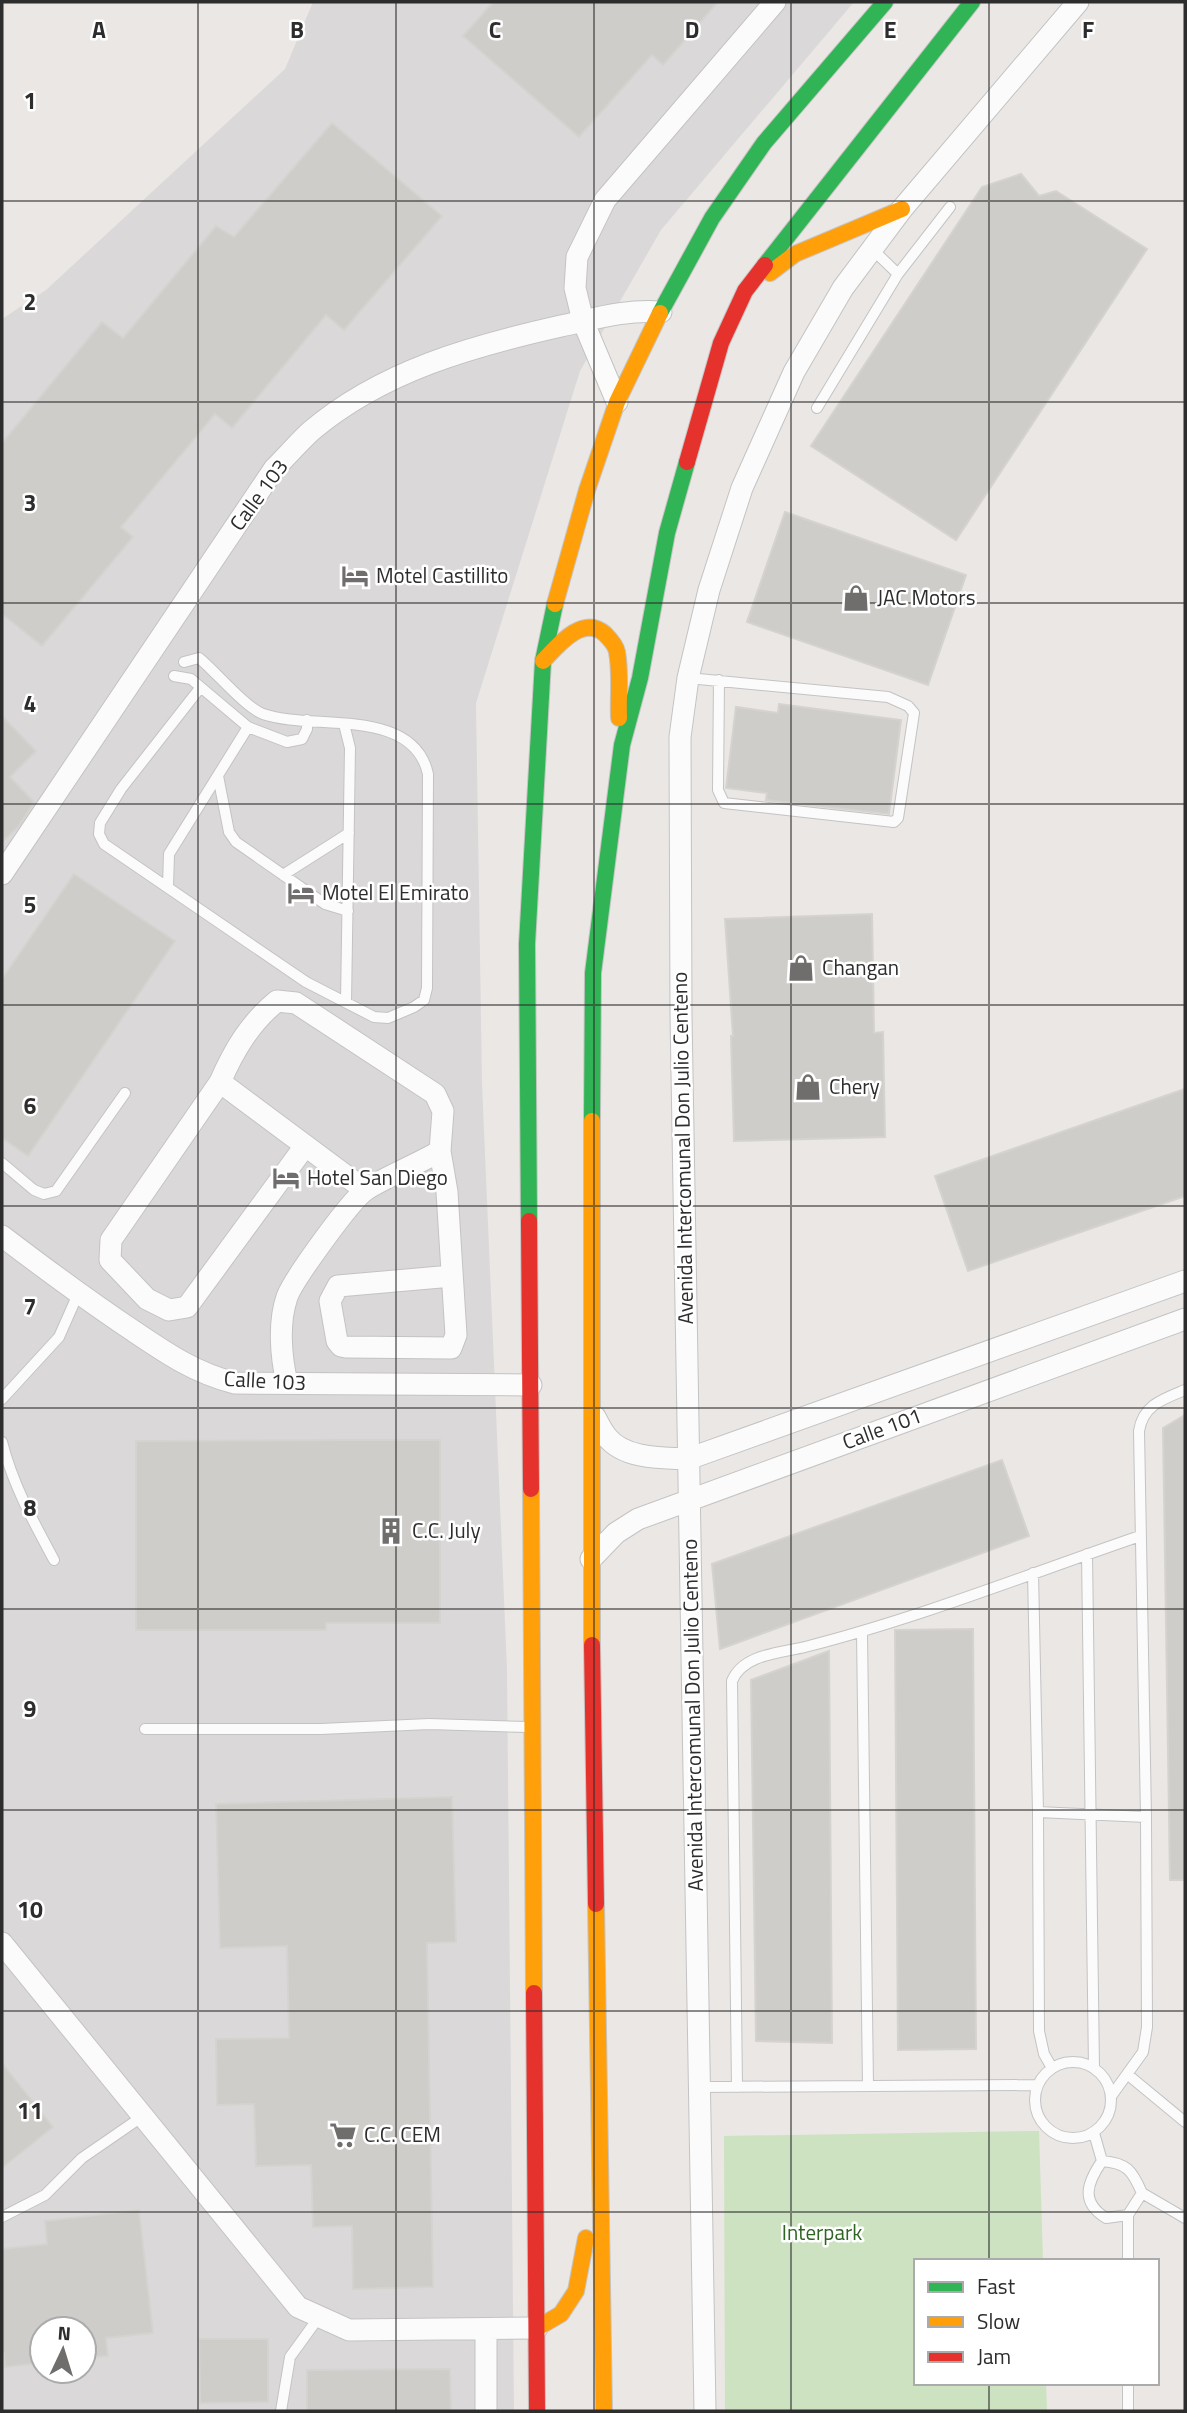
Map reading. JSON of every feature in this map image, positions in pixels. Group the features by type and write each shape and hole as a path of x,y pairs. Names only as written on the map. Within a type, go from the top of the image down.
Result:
{"main road":[{"path":"537,2411 527,944 543,661 555,604 587,490 617,402 661,312 712,218 764,143 885,2"},
{"path":"604,2411 591,1559 591,1123 593,972 622,745 640,678 667,533 721,343 745,291 972,2"},
{"path":"745,291 795,254 902,209"},
{"path":"543,661 574,630 601,629 617,651 618,710 622,745"},
{"path":"537,2328 561,2314 576,2291 581,2274 600,2143"}],"street":[{"path":"617,402 583,321 575,289 577,257 605,200 775,2"},
{"name":"Avenida Intercomunal Don Julio Centeno","path":"705,2411 681,1015 680,737 688,678 709,590 742,488 794,372 843,288 902,209 1078,2"},
{"name":"Calle 103","path":"2,874 274,469 311,431 349,403 390,379 447,356 583,321 640,310 661,312"},
{"path":"305,1146 187,1307 169,1310 147,1299 110,1260 111,1240 220,1082 232,1053 260,1014 277,1001 296,1003 435,1094 443,1111 440,1151 447,1192 456,1335 451,1348 346,1347 337,1341 330,1301 338,1286 452,1276"},
{"path":"220,1082 365,1190"},
{"path":"287,1383 283,1364 284,1314 288,1295 324,1240 365,1190 440,1151"},
{"name":"Calle 103","path":"2,1236 78,1294 168,1354 209,1377 236,1383 531,1385"},
{"name":"Calle 101","path":"593,1415 608,1439 624,1450 657,1457 688,1458 1185,1281"},
{"name":"Calle 101","path":"591,1559 616,1533 638,1519 1185,1319"},
{"path":"2,1943 298,2307 349,2330 537,2328"},
{"path":"486,2330 486,2411"}],"lane":[{"path":"817,408 898,274 950,207"},
{"path":"846,233 873,249 898,274"},
{"path":"184,662 199,658 263,714 360,724 399,735 425,759 428,774 427,988 424,1000 414,1007 388,1018 374,1017 306,982 104,844 99,834 100,823 121,789 200,688"},
{"path":"174,676 191,679 248,727 287,742 302,739 307,729 307,720"},
{"path":"688,678 719,680 888,697 908,706 914,713 898,818 894,822 724,803 718,790 719,680"},
{"path":"344,723 350,748 346,1002"},
{"path":"168,886 169,854 248,727"},
{"path":"218,776 229,832 236,842 325,904 348,911"},
{"path":"283,875 349,833"},
{"path":"2,1163 34,1190 44,1194 56,1191 125,1093"},
{"path":"2,1399 59,1336 78,1294"},
{"path":"1112,2095 1109,2084 1094,2068 1073,2062 1052,2068 1038,2085 1035,2107 1045,2126 1063,2137 1084,2137 1094,2133 1108,2117 1112,2095 1143,2052 1147,2027 1146,1817 1139,1431 1145,1411 1158,1401 1185,1390"},
{"path":"2,1442 10,1474 22,1503 54,1560"},
{"path":"737,2087 732,1681 736,1670 755,1660 862,1632 1140,1536"},
{"path":"1087,1554 1094,2068"},
{"path":"1033,1573 1039,2031 1044,2054 1052,2068"},
{"path":"862,1632 868,2086"},
{"path":"145,1729 321,1729 429,1724 533,1727"},
{"path":"1038,1812 1146,1817"},
{"path":"1127,2074 1185,2123"},
{"path":"700,2087 1038,2085"},
{"path":"2,2217 45,2196 82,2158 143,2116"},
{"path":"1094,2133 1101,2161 1091,2177 1088,2197 1094,2211 1106,2218 1128,2215"},
{"path":"1101,2161 1120,2163 1135,2176 1142,2193 1185,2218"},
{"path":"1128,2259 1128,2215 1142,2193"},
{"path":"281,2411 290,2357 319,2316"},
{"path":"1128,2385 1128,2411"}],"shaded area":[{"path":"313,2 854,2 661,230 580,371 476,703 482,1083 507,1669 514,2411 2,2411 2,319 46,290 285,69"}],"green space":[{"name":"Interpark","path":"1039,2131 1043,2259 914,2259 914,2385 1046,2385 1047,2411 725,2411 724,2136"}],"building":[{"path":"493,2 718,2 663,65 652,55 579,137 463,36"},
{"path":"332,123 442,216 344,330 326,315 232,428 215,414 121,527 133,537 42,646 2,614 2,443 102,322 123,338 216,226 234,237"},
{"path":"1021,174 1039,196 1056,191 1147,249 956,540 811,446 982,187"},
{"name":"JAC Motors","path":"785,512 966,575 928,685 747,622"},
{"path":"779,704 901,720 889,814 766,800 767,793 726,788 736,707 778,713"},
{"path":"2,716 36,751 10,777 34,802 19,826 2,842"},
{"path":"74,874 175,941 28,1156 2,1138 2,979"},
{"path":"872,914 874,1033 883,1032 885,1137 734,1141 733,1036 725,919"},
{"path":"1185,1089 1185,1196 968,1271 935,1176"},
{"path":"1185,1415 1185,1880 1170,1880 1163,1428"},
{"path":"440,1440 440,1623 326,1623 326,1630 136,1630 136,1441"},
{"path":"1002,1460 1029,1536 720,1649 712,1564"},
{"path":"973,1629 976,2049 898,2050 895,1630"},
{"path":"829,1651 832,2043 756,2041 751,1680"},
{"path":"452,1797 456,1942 427,1943 433,2287 353,2289 352,2226 313,2227 311,2165 256,2166 254,2104 217,2105 216,2039 289,2038 287,1946 220,1948 216,1804"},
{"path":"2,2063 53,2127 2,2168"},
{"path":"139,2210 153,2333 106,2338 108,2356 98,2357 98,2315 28,2315 28,2365 5,2367 2,2353 2,2249 47,2244 45,2221"},
{"path":"199,2339 268,2339 268,2402 200,2403"},
{"path":"450,2369 451,2411 307,2411 307,2370"}],"traffic: fast":[{"path":"660,313 712,218 764,143 885,2"},
{"path":"765,265 972,2"},
{"path":"592,1121 593,973 622,745 640,678 667,533 687,462"},
{"path":"529,1221 527,944 543,661 555,604"}],"traffic: slow":[{"path":"770,273 795,254 902,209"},
{"path":"555,604 587,490 617,402 660,313"},
{"path":"543,661 571,634 579,630 597,629 605,634 617,652 619,718"},
{"path":"592,1121 592,1645"},
{"path":"531,1489 534,1993"},
{"path":"596,1904 604,2411"},
{"path":"537,2328 561,2314 576,2291 586,2238"}],"traffic: jam":[{"path":"687,462 721,343 745,291 765,265"},
{"path":"529,1221 531,1489"},
{"path":"592,1645 596,1904"},
{"path":"534,1993 537,2411"}],"place":[{"name":"Motel Castillito","path":"355,576"},
{"name":"JAC Motors","path":"856,598"},
{"name":"Motel El Emirato","path":"301,893"},
{"name":"Changan","path":"801,968"},
{"name":"Chery","path":"808,1087"},
{"name":"Hotel San Diego","path":"286,1178"},
{"name":"C.C. July","path":"391,1531"},
{"name":"C.C. CEM","path":"343,2135"}]}
